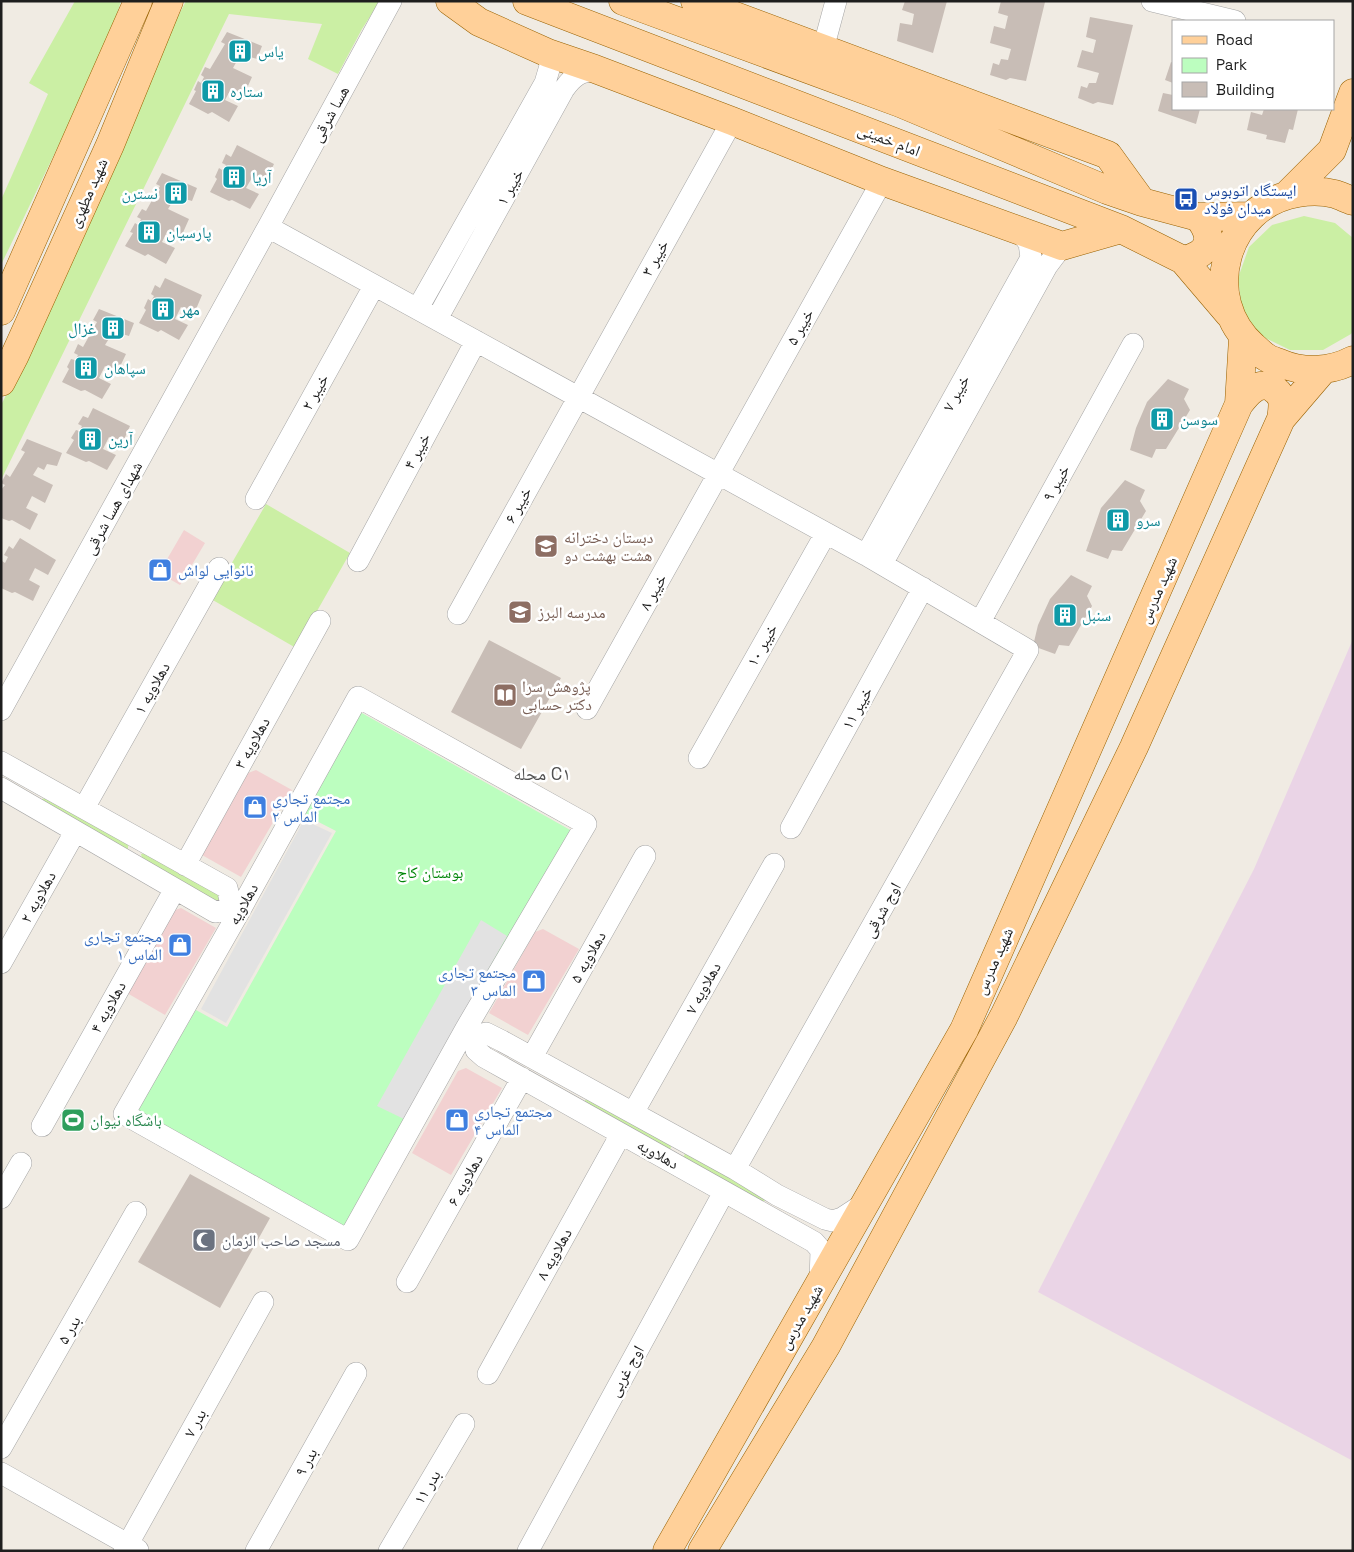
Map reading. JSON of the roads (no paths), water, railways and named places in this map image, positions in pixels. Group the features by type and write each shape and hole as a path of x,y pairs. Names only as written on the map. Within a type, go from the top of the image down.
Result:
{"main road":[{"name":"شهید مطهری","path":"1,311 138,1"},
{"path":"450,1 479,22 548,62 595,69 882,181 1019,231 1047,257 1121,229"},
{"name":"امام خمینی","path":"526,1 1121,229 1183,260 1230,314"},
{"path":"623,1 900,103 1107,190 1142,202 1198,217 1251,216"},
{"path":"695,1 1108,155 1142,202"},
{"name":"شهید مطهری","path":"1,382 110,145 166,3"},
{"path":"1353,93 1332,150 1331,164 1335,174 1342,179 1353,182"},
{"path":"1287,195 1332,150"},
{"path":"1353,201 1334,194 1311,191 1287,195 1268,204 1251,216 1237,233 1228,252 1224,272 1224,294 1230,314 1243,338 1266,357 1293,368 1323,370 1353,360"},
{"path":"1183,260 1194,258 1203,252 1207,245 1208,235 1206,226 1198,217"},
{"name":"شهید مدرس","path":"667,1551 964,1030 1239,404 1243,338"},
{"name":"شهید مدرس","path":"702,1551 826,1346 1004,1016 1134,747 1281,419 1323,370"},
{"path":"1239,404 1247,394 1258,386 1267,386 1276,390 1282,399 1281,419"}],"street":[{"name":"هسا شرقی","path":"268,227 391,1"},
{"path":"823,49 836,1"},
{"path":"1152,1 1231,20"},
{"path":"548,62 563,71 569,82"},
{"name":"خیبر ۱","path":"437,319 546,82 548,62"},
{"path":"569,82 572,77 581,72 595,69"},
{"name":"خیبر ۱","path":"418,308 569,82"},
{"name":"خیبر ۳","path":"578,396 732,121"},
{"name":"خیبر ۵","path":"719,474 882,181"},
{"path":"268,227 874,559 980,622"},
{"name":"شهدای هسا شرقی","path":"1,710 268,227"},
{"name":"خیبر ۷","path":"874,559 964,398 1047,257"},
{"name":"خیبر ۲","path":"256,499 374,286"},
{"name":"خیبر ۴","path":"358,561 476,341"},
{"name":"خیبر ۹","path":"980,622 1133,344"},
{"name":"خیبر ۶","path":"458,614 578,396"},
{"name":"خیبر ۸","path":"587,709 719,474"},
{"name":"خیبر ۱۰","path":"699,758 826,533"},
{"name":"دهلاویه ۱","path":"84,808 219,568"},
{"name":"خیبر ۱۱","path":"791,828 923,588"},
{"name":"دهلاویه ۳","path":"185,865 320,621"},
{"name":"اوج شرقی","path":"735,1169 1028,650 980,622"},
{"name":"دهلاویه","path":"358,697 586,824 470,1033 348,1240 124,1114 236,910 358,697"},
{"name":"دهلاویه","path":"1,762 227,888 236,910"},
{"path":"24,801 36,782"},
{"name":"دهلاویه","path":"1,788 215,912 236,910"},
{"name":"دهلاویه ۲","path":"1,963 75,832"},
{"path":"126,861 139,839"},
{"name":"دهلاویه ۵","path":"532,1057 645,856"},
{"name":"دهلاویه ۷","path":"633,1113 774,864"},
{"name":"دهلاویه ۴","path":"42,1126 175,889"},
{"name":"دهلاویه","path":"470,1033 486,1034 532,1057 735,1169 777,1195 824,1219 833,1221 842,1218 866,1203"},
{"name":"دهلاویه","path":"470,1033 476,1050 484,1057 814,1242 821,1250 820,1284"},
{"name":"دهلاویه ۶","path":"407,1282 522,1078"},
{"path":"568,1104 581,1084"},
{"name":"دهلاویه ۸","path":"488,1374 621,1134"},
{"path":"670,1161 684,1141"},
{"path":"1,1198 21,1163"},
{"name":"اوج غربی","path":"528,1551 724,1192"},
{"path":"762,1213 777,1195"},
{"name":"بدر ۵","path":"1,1448 136,1212"},
{"name":"بدر ۷","path":"130,1548 263,1302"},
{"name":"بدر ۹","path":"256,1551 356,1373"},
{"name":"بدر ۱۱","path":"389,1551 464,1424"},
{"path":"1,1473 130,1548"}],"place":[{"name":"یاس","path":"240,51"},
{"name":"ستاره","path":"213,91"},
{"name":"آریا","path":"234,177"},
{"name":"نسترن","path":"176,193"},
{"name":"ایستگاه اتوبوس میدان فولاد","path":"1186,199"},
{"name":"پارسیان","path":"149,232"},
{"name":"مهر","path":"163,309"},
{"name":"غزال","path":"113,328"},
{"name":"سپاهان","path":"86,368"},
{"name":"سوسن","path":"1162,419"},
{"name":"آرین","path":"90,439"},
{"name":"سرو","path":"1118,520"},
{"name":"دبستان دخترانه هشت بهشت دو","path":"546,546"},
{"name":"نانوایی لواش","path":"160,570"},
{"name":"مدرسه البرز","path":"520,612"},
{"name":"سنبل","path":"1065,615"},
{"name":"پژوهش سرا دکتر حسابی","path":"505,695"},
{"name":"مجتمع تجاری الماس ۲","path":"255,807"},
{"name":"مجتمع تجاری الماس ۱","path":"180,945"},
{"name":"مجتمع تجاری الماس ۳","path":"534,981"},
{"name":"باشگاه نیوان","path":"73,1120"},
{"name":"مجتمع تجاری الماس ۴","path":"457,1120"},
{"name":"مسجد صاحب الزمان","path":"204,1240"}],"district":[{"name":"محله C۱","path":"542,773"}],"park label":[{"name":"بوستان کاج","path":"430,872"}]}
